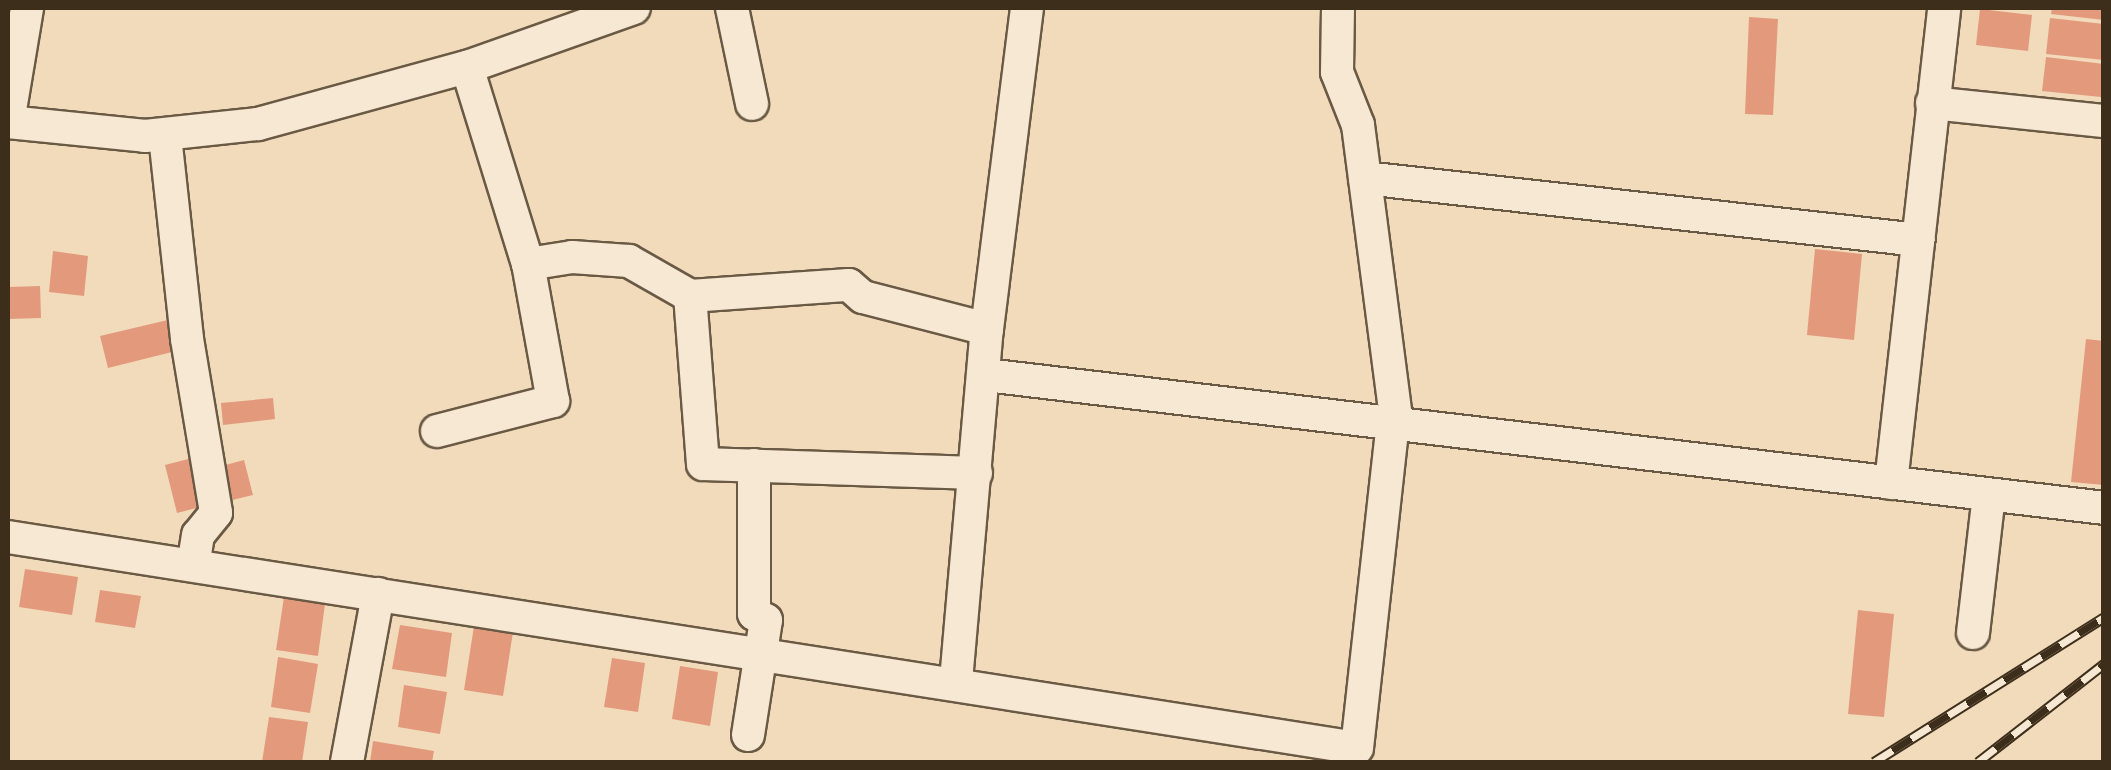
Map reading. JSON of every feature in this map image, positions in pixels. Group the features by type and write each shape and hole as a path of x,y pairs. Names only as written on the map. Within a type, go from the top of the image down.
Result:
{"street":[{"path":"27,8 8,122 164,136 316,111 467,68 634,8"},
{"path":"732,8 752,104"},
{"path":"956,681 988,329 1028,8"},
{"path":"8,537 956,681 1357,748 1395,423 1358,124 1337,72 1338,8"},
{"path":"1891,483 1944,8"},
{"path":"437,431 553,400 528,264 467,68"},
{"path":"1932,102 2104,122"},
{"path":"164,136 187,339 216,513 198,535 193,565"},
{"path":"1365,178 1919,240"},
{"path":"528,264 572,256 629,261 690,296 848,286 863,297 988,329"},
{"path":"690,296 702,464 976,473"},
{"path":"986,375 2104,508"},
{"path":"748,735 766,620 754,614 754,465"},
{"path":"1973,634 1988,495"},
{"path":"347,762 378,594"}],"building":[{"path":"2052,8 2104,8 2104,20 2051,14"},
{"path":"1980,9 2032,15 2028,51 1976,45"},
{"path":"1749,17 1778,19 1773,115 1745,114"},
{"path":"2050,18 2104,24 2104,60 2046,54"},
{"path":"2046,57 2104,64 2101,97 2042,91"},
{"path":"1815,249 1862,254 1854,340 1807,335"},
{"path":"53,251 88,256 84,296 49,292"},
{"path":"40,286 41,318 8,319 8,287"},
{"path":"172,319 180,350 108,368 100,336"},
{"path":"2086,339 2104,341 2104,485 2071,482"},
{"path":"273,398 275,419 223,425 221,403"},
{"path":"192,458 204,506 177,513 165,465"},
{"path":"244,460 253,495 228,501 218,467"},
{"path":"25,569 78,577 72,615 19,607"},
{"path":"100,590 141,596 135,628 95,622"},
{"path":"284,597 325,604 318,656 276,650"},
{"path":"1858,610 1894,614 1884,717 1848,714"},
{"path":"400,625 452,633 446,677 392,669"},
{"path":"474,626 513,632 503,696 464,690"},
{"path":"278,657 318,664 310,713 271,707"},
{"path":"612,658 645,663 638,712 604,707"},
{"path":"680,666 718,672 710,726 672,719"},
{"path":"404,685 447,692 440,734 398,727"},
{"path":"269,717 308,722 302,762 262,762"},
{"path":"373,741 434,751 432,762 370,762"}],"railway":[{"path":"1874,762 2104,617"},
{"path":"1978,762 2104,664"}]}
